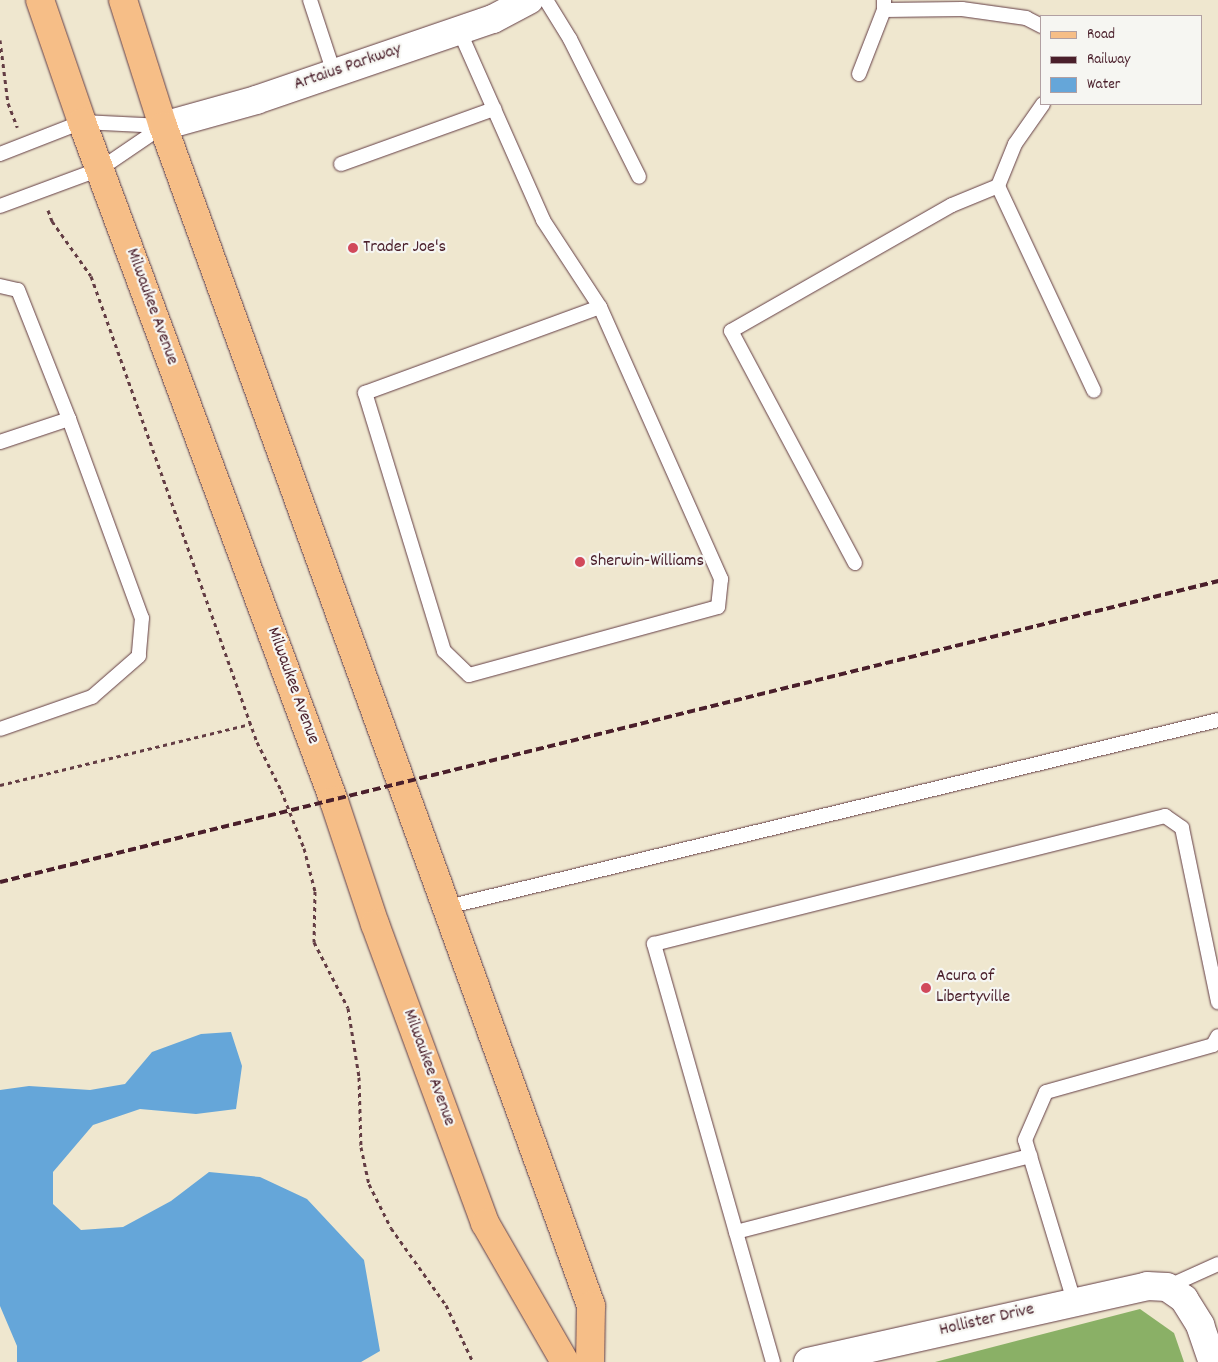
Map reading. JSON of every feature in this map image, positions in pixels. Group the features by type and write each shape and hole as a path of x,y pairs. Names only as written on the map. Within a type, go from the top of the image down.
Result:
{"main road":[{"name":"Milwaukee Avenue","path":"40,0 82,122 334,801 485,1223 566,1362"},
{"path":"123,0 163,126 399,785 448,907 590,1306 590,1362"}],"street":[{"name":"Artaius Parkway","path":"163,126 334,73 493,19 529,0"},
{"name":"Hollister Drive","path":"808,1362 1074,1300 1147,1286 1167,1288"},
{"path":"1167,1288 1184,1299 1200,1325 1213,1362"}],"lane":[{"path":"310,0 334,73"},
{"path":"546,0 570,39 639,177"},
{"path":"860,74 884,5 962,9 1026,18 1040,25"},
{"path":"459,30 543,220 600,307 721,579 718,607 469,675 444,651 365,393 600,307"},
{"path":"855,563 731,332 952,206 998,186 1015,144 1042,105"},
{"path":"341,164 494,109"},
{"path":"0,154 82,122 163,126"},
{"path":"0,206 100,169 163,126"},
{"path":"998,186 1094,392"},
{"path":"0,286 18,290 142,618 139,656 92,697 0,730"},
{"path":"0,442 68,419"},
{"path":"448,907 1218,720"},
{"path":"773,1362 654,944 1165,816 1182,828 1218,1002"},
{"path":"1074,1300 1025,1140 1046,1092 1213,1045 1218,1036"},
{"path":"736,1232 1030,1156"},
{"name":"Hollister Drive","path":"1167,1288 1218,1264"}],"path":[{"path":"0,40 8,103"},
{"path":"52,221 91,276 251,724 304,848 314,891 314,942 348,1008 359,1076 361,1147 369,1184 391,1228 446,1305 473,1362"},
{"path":"0,785 251,724"}],"green space":[{"path":"1140,1309 1174,1333 1184,1362 935,1362"}],"water":[{"path":"231,1032 242,1066 236,1109 196,1114 140,1109 93,1125 53,1172 53,1204 81,1230 123,1227 171,1201 209,1172 260,1177 307,1199 364,1260 380,1351 361,1362 17,1362 17,1346 0,1306 0,1090 29,1086 90,1090 125,1084 152,1052 201,1034"}],"railway":[{"path":"0,882 1218,581"}],"place":[{"name":"Trader Joe's","path":"353,248"},
{"name":"Sherwin-Williams","path":"580,562"},
{"name":"Acura of Libertyville","path":"926,988"}]}
